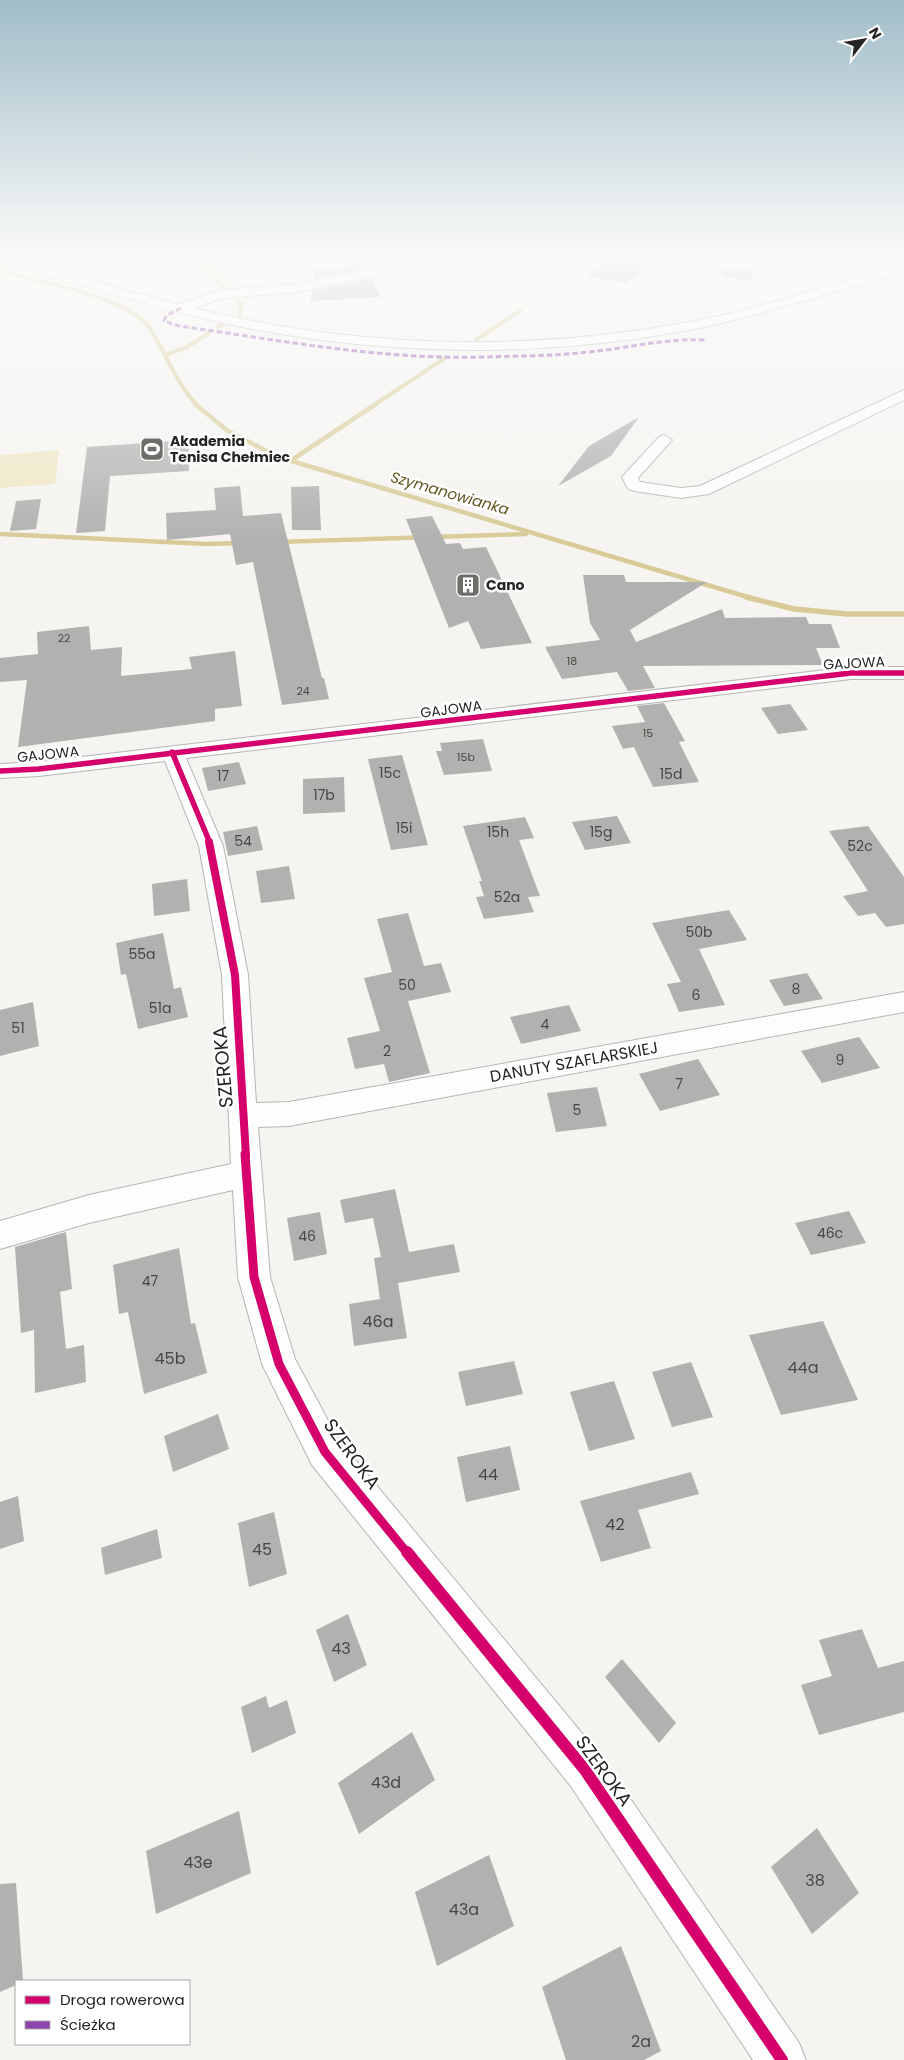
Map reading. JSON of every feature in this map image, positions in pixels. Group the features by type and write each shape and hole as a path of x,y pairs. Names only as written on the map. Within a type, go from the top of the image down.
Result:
{"street":[{"path":"664,440 630,477 634,486 681,493 703,491 904,394"},
{"name":"GAJOWA","path":"0,771 39,769 172,752 422,725 803,678 851,674 904,673"},
{"name":"SZEROKA","path":"172,752 211,846 235,975 236,1019 254,1277 279,1364 325,1452 585,1770 782,2060"},
{"name":"DANUTY SZAFLARSKIEJ","path":"244,1115 288,1114 904,1002"},
{"path":"0,1235 89,1210 246,1174"}],"shaded area":[{"path":"59,450 55,484 0,488 0,455"}],"building":[{"path":"639,417 611,456 558,486 589,446"},
{"path":"189,440 189,471 110,476 105,531 76,533 87,447"},
{"path":"240,486 243,516 281,513 322,678 324,678 329,699 282,705 253,562 236,565 230,534 167,540 166,513 216,510 214,488"},
{"path":"319,486 321,530 292,530 291,487"},
{"path":"41,499 36,529 10,531 16,501"},
{"name":"Cano","path":"432,516 446,544 460,543 463,549 486,547 532,643 481,649 468,621 449,628 406,519"},
{"path":"583,575 624,575 626,582 707,582 630,630 636,642 722,609 725,618 806,617 809,624 831,624 840,648 816,648 823,665 643,666 655,688 628,691 617,672 562,679 545,647 600,640 590,623"},
{"path":"89,626 91,650 122,647 121,676 192,669 189,657 235,651 242,706 215,709 215,721 18,747 27,680 0,682 0,658 38,654 37,632"},
{"path":"664,703 685,741 679,742 699,782 653,787 634,747 623,749 612,726 645,722 637,706"},
{"path":"790,704 808,730 778,734 761,708"},
{"path":"483,739 492,771 444,775 436,751 442,751 440,743"},
{"path":"402,755 428,845 391,850 368,759"},
{"path":"239,762 246,784 208,791 202,768"},
{"path":"344,777 345,812 303,814 303,779"},
{"path":"617,816 631,843 585,850 572,822"},
{"path":"525,817 534,838 519,840 540,896 528,897 534,912 484,919 476,897 484,896 479,881 482,881 463,826"},
{"path":"257,826 263,850 228,856 223,832"},
{"path":"868,826 904,877 904,924 886,927 875,913 858,916 843,896 868,891 829,831"},
{"path":"289,866 295,899 261,903 256,871"},
{"path":"187,879 190,911 154,916 152,884"},
{"path":"729,910 747,940 699,949 725,1005 679,1012 667,984 681,982 652,923"},
{"path":"408,913 424,966 441,963 451,992 408,1001 430,1073 389,1082 384,1064 355,1069 347,1038 380,1031 364,978 392,972 377,919"},
{"path":"163,933 174,989 181,987 188,1017 138,1029 126,974 121,975 116,943"},
{"path":"807,973 823,999 784,1006 769,980"},
{"path":"33,1002 39,1046 0,1056 0,1010"},
{"path":"569,1005 581,1031 521,1044 510,1017"},
{"path":"859,1037 880,1068 822,1083 801,1051"},
{"path":"698,1059 720,1095 660,1111 639,1074"},
{"path":"597,1087 607,1126 556,1132 547,1093"},
{"path":"395,1189 409,1252 454,1244 460,1272 398,1283 407,1338 354,1346 349,1304 380,1299 374,1258 381,1257 373,1218 345,1223 340,1200"},
{"path":"849,1211 866,1243 811,1255 795,1223"},
{"path":"320,1212 327,1254 294,1261 287,1218"},
{"path":"66,1232 72,1289 60,1292 66,1349 84,1345 86,1382 35,1393 34,1330 21,1333 15,1247"},
{"path":"179,1248 191,1324 195,1323 207,1373 144,1394 128,1312 119,1314 113,1265"},
{"path":"823,1321 858,1400 781,1415 749,1335"},
{"path":"514,1361 523,1394 466,1406 458,1372"},
{"path":"691,1362 713,1417 672,1427 652,1372"},
{"path":"614,1381 635,1439 589,1451 570,1392"},
{"path":"218,1414 229,1449 173,1472 164,1436"},
{"path":"510,1446 520,1490 466,1502 457,1457"},
{"path":"691,1472 699,1494 638,1510 651,1548 601,1562 580,1501"},
{"path":"18,1496 24,1541 0,1549 0,1502"},
{"path":"274,1512 287,1574 249,1587 238,1523"},
{"path":"157,1529 162,1558 105,1575 101,1548"},
{"path":"348,1614 367,1665 334,1682 316,1630"},
{"path":"862,1629 878,1668 904,1661 904,1712 819,1735 801,1685 832,1676 819,1640"},
{"path":"622,1659 676,1723 659,1743 605,1677"},
{"path":"266,1696 269,1708 287,1700 296,1733 252,1753 241,1707"},
{"path":"412,1732 435,1780 359,1834 338,1783"},
{"path":"239,1811 251,1873 156,1914 146,1851"},
{"path":"817,1828 859,1893 812,1934 771,1867"},
{"path":"489,1855 514,1926 437,1966 415,1892"},
{"path":"16,1883 23,1980 15,1980 15,1985 0,1992 0,1884"},
{"path":"621,1946 661,2051 644,2060 566,2060 542,1987"}],"waterway":[{"name":"Szymanowianka","path":"162,349 183,387 197,405"},
{"path":"165,355 181,349"},
{"path":"374,405 445,358"},
{"name":"Szymanowianka","path":"195,404 228,431 278,457 290,461"},
{"path":"290,461 376,404"},
{"name":"Szymanowianka","path":"290,461 751,598"},
{"path":"1,534 207,544 241,543"},
{"path":"278,542 526,534"},
{"name":"Szymanowianka","path":"746,597 794,609 847,614 904,614"}],"marked path":[{"path":"343,349 481,357 588,352 608,349"}],"cycle path":[{"path":"0,771 39,769 851,673 904,673"},
{"path":"172,752 211,846 235,975 236,1019 254,1277 279,1364 325,1452 585,1770 782,2060"}],"place":[{"name":"Akademia Tenisa Chełmiec","path":"152,449"},
{"name":"Cano","path":"468,585"}]}
